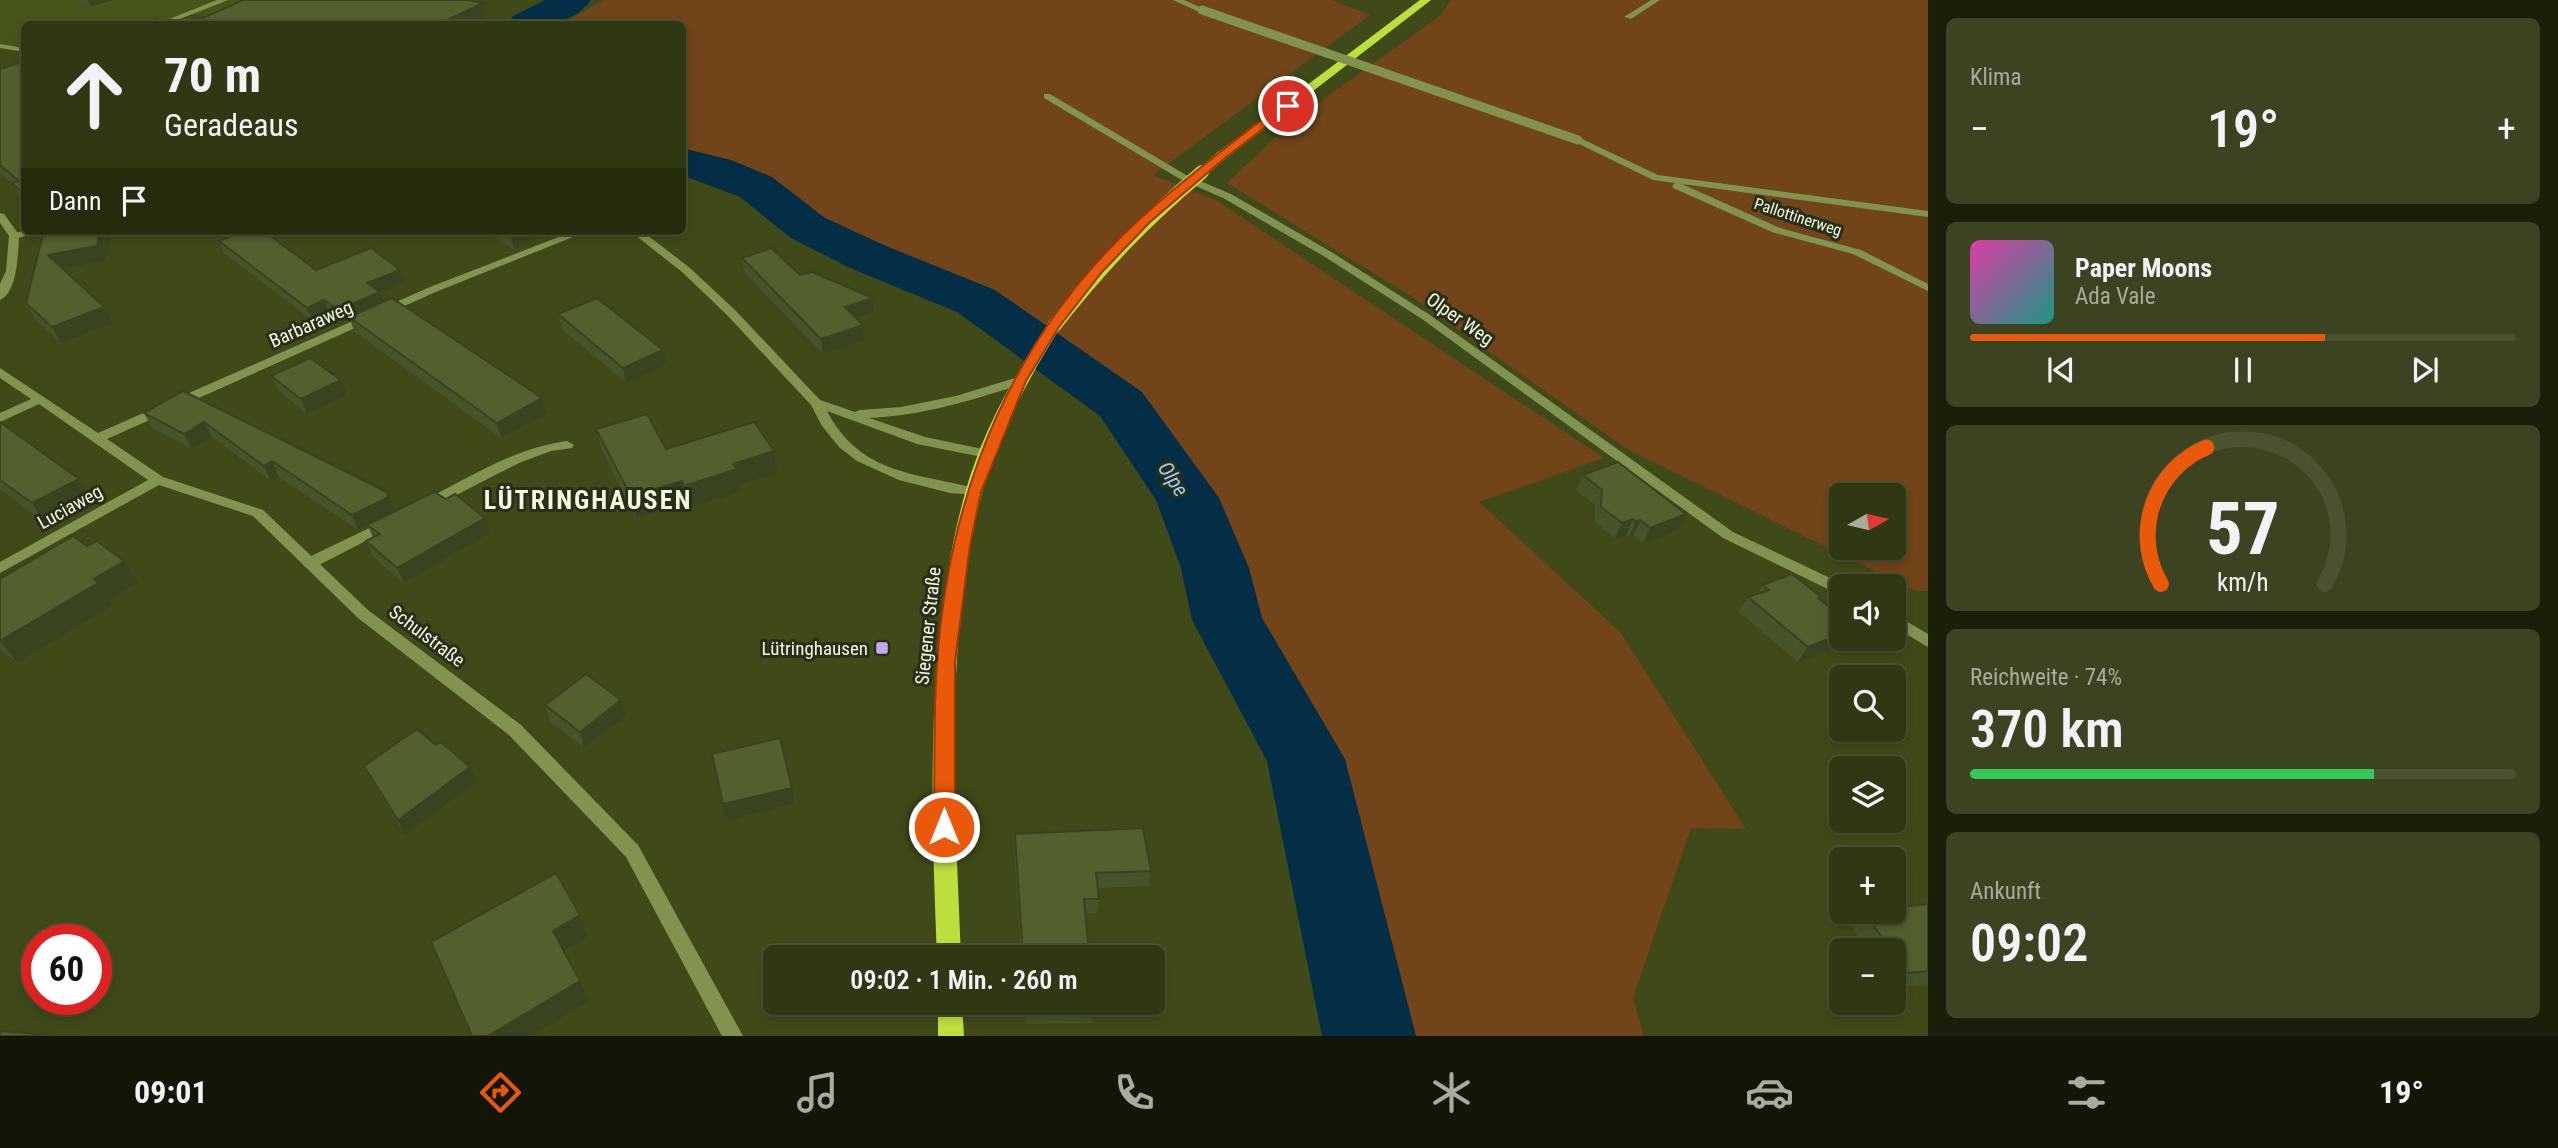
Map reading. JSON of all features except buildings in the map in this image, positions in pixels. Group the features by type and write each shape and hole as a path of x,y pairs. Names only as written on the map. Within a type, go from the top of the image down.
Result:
{"main road":[{"name":"Siegener Straße","path":"949,945 944,827 946,662 962,546 974,492 987,454 1019,381 1054,326 1098,270 1146,220 1221,156 1426,0"},
{"path":"950,1015 951,1036"}],"street":[{"path":"169,21 224,0"},
{"name":"Pallottinerweg","path":"1177,0 1578,140 1776,230 1857,252 1928,288"},
{"path":"1628,18 1656,0"},
{"path":"0,46 21,50"},
{"name":"Olper Weg","path":"1047,96 1183,177 1227,196 1329,255 1426,317 1728,535 1829,583"},
{"path":"1656,177 1928,214"},
{"path":"0,216 14,236 11,271 0,297"},
{"path":"14,236 21,234"},
{"name":"Barbaraweg","path":"95,439 435,289 573,235"},
{"path":"641,235 671,255 714,293 816,403 822,418 841,440 869,464 902,479 974,492"},
{"name":"Schulstraße","path":"0,372 158,480 258,513 363,614 514,730 632,851 733,1036"},
{"path":"848,414 885,414 915,409 962,399 1019,381"},
{"path":"0,418 38,400"},
{"path":"816,403 922,441 987,454"},
{"path":"421,508 519,459 554,446 567,445"},
{"name":"Luciaweg","path":"0,568 158,480"},
{"path":"310,563 396,520"},
{"path":"1906,627 1928,641"}],"shaded area":[{"path":"0,0 414,0 278,21 238,21 189,14 169,21 21,21 21,50 0,46"},
{"path":"604,0 1332,0 1370,15 1153,175 1216,200 1604,458 1479,502 1621,633 1746,829 1691,828 1633,998 1644,1036 1390,1036 1317,733 1244,623 1231,571 1207,499 1134,401 985,297 874,252 826,228 768,187 735,169 686,157 686,21 567,21"},
{"path":"1451,0 1928,0 1928,591 1915,591 1906,587 1906,574 1881,574 1852,560 1906,560 1906,483 1829,483 1829,549 1627,449 1409,295 1227,183 1293,121 1441,15"}],"waterway":[{"name":"Olpe","path":"532,21 573,0"},
{"name":"Olpe","path":"686,162 715,170 756,187 808,228 868,257 976,301 1121,404 1187,498 1215,568 1227,620 1306,759 1369,1036"}],"place":[{"name":"Lütringhausen","path":"882,648"}],"district":[{"name":"LÜTRINGHAUSEN","path":"588,500"}],"route":[{"path":"944,827 946,662 962,546 974,492 987,454 1019,381 1054,326 1098,270 1146,220 1221,156 1288,106"}]}
